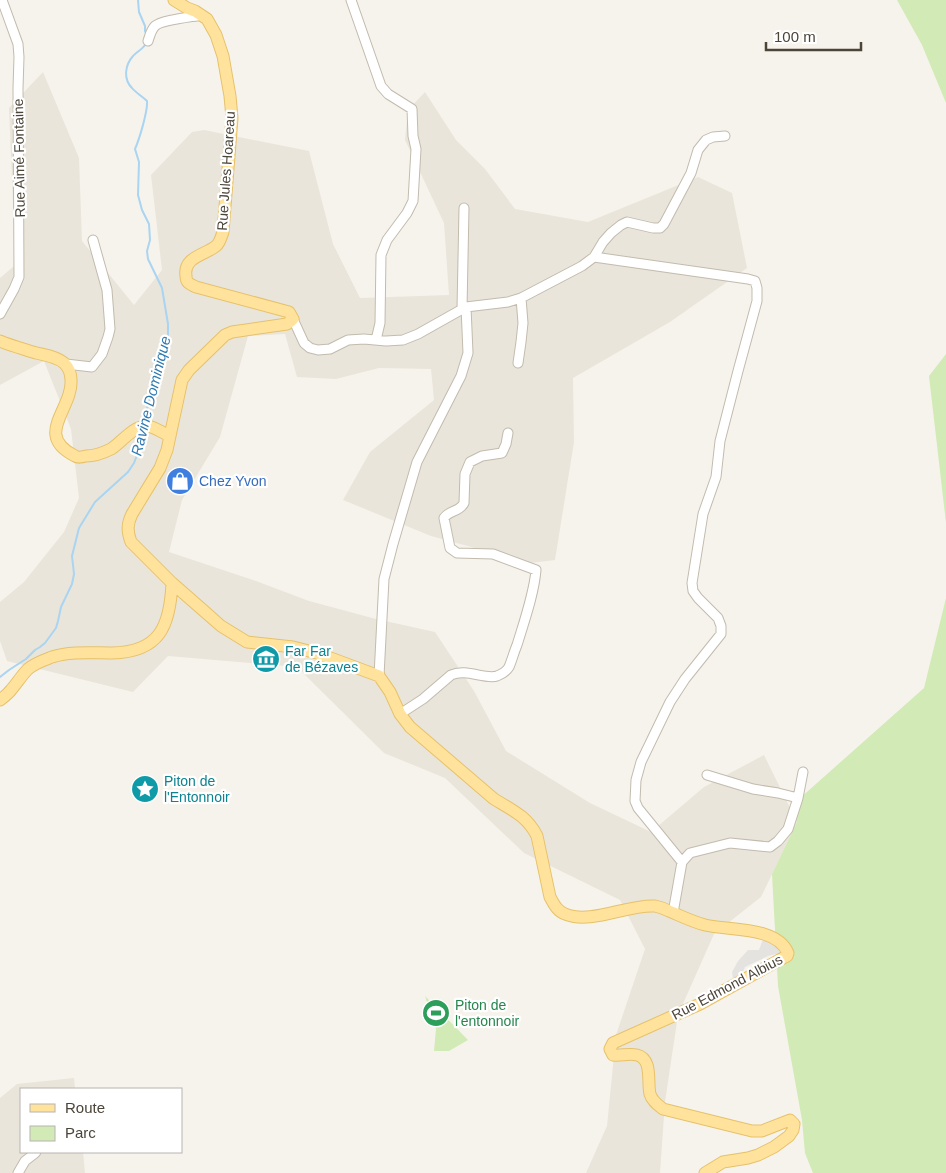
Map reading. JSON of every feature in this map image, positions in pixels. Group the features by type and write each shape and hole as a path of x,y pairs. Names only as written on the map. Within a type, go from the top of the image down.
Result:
{"main road":[{"name":"Rue Jules Hoareau","path":"174,0 207,19 216,35 223,56 232,118 223,232 216,246 195,257 190,262 186,270 186,278 189,284 196,287 289,312 292,319"},
{"path":"292,319 287,324 232,332 224,336 189,370 182,380 167,434 167,450 160,468 132,514 127,528 131,542 172,583 221,626 247,642 294,647 334,659 379,676"},
{"path":"0,341 57,358 66,364 71,374 72,386 56,426 56,438 62,448 77,457 94,456 111,448 137,429 148,426 167,434"},
{"path":"0,700 10,692 28,670 37,663 54,656 73,653 124,652 148,646 162,631 167,619 172,583"},
{"name":"Rue Edmond Albius","path":"379,676 390,692 400,714 410,727 494,799 525,818 532,827 537,836 550,898 555,907 564,914 588,917 641,907 657,906 704,925 746,930 774,938 786,948 787,956 718,994 613,1043 610,1049 613,1055 638,1055 644,1060 648,1067 650,1094 654,1102 664,1109 752,1131 762,1130 790,1120 794,1124 794,1130 789,1136 774,1147 753,1157 723,1162 705,1173"}],"street":[{"name":"Rue Aimé Fontaine","path":"0,314 19,277 19,57 18,44 2,0"},
{"path":"351,0 381,86 388,94 412,110 413,136 416,149 413,201 387,240 381,255 380,323 376,340"},
{"path":"148,41 150,33 156,25 165,21 202,15"},
{"path":"292,319 304,343 310,348 318,350 330,349 348,340 403,340 418,334 464,308 508,302 521,298 582,266 594,257 603,242 621,225 627,222 660,228 664,224 691,173 698,150 706,140 725,136"},
{"path":"379,676 384,579 417,462 461,376 468,353 464,308 464,208"},
{"path":"66,364 92,367 102,354 110,329 107,290 93,240"},
{"path":"594,257 748,279 756,282 757,288 757,301 720,441 716,476 703,514 692,583 693,591 698,598 718,618 721,634 685,679 670,702 641,762 636,780 635,801 638,808 682,862"},
{"path":"518,362 523,323 521,298"},
{"path":"400,714 423,699 451,675 470,673 494,677 505,672 510,666 535,581 536,570 493,554 457,553 450,548 444,518 446,514 462,508 464,503 465,474 470,462 482,456 502,453 508,433"},
{"path":"673,913 682,862 690,853 730,843 770,846 778,841 788,829 798,798 803,772"},
{"path":"707,775 753,790 798,798"},
{"path":"18,1173 25,1161 35,1153"}],"shaded area":[{"path":"43,72 79,158 82,241 134,305 162,270 151,175 192,132 204,130 309,151 333,244 360,298 449,295 444,223 405,140 408,110 425,92 456,140 485,169 515,209 588,222 698,177 732,193 747,268 670,322 573,378 574,442 555,560 530,563 431,536 343,500 370,452 434,400 431,369 379,368 336,379 297,377 285,334 248,336 220,437 182,500 169,552 309,601 435,632 474,691 506,751 590,803 651,832 704,787 764,755 797,822 761,897 714,934 678,1015 665,1102 660,1173 586,1173 607,1126 616,1035 645,949 620,900 524,853 445,778 384,753 297,667 168,656 133,692 7,661 0,641 0,602 24,582 64,532 79,498 71,429 44,361 0,385 0,278 20,261 13,204 9,108"},
{"path":"763,939 779,947 780,953 768,956 745,967 742,974 733,979 732,972 738,961 748,950 759,950"},
{"path":"74,1078 75,1088 20,1088 20,1153 83,1153 85,1173 0,1173 0,1098 17,1084"}],"green space":[{"path":"897,0 946,0 946,103 922,45"},
{"path":"946,354 946,523 929,376"},
{"path":"946,598 946,1173 813,1173 805,1153 802,1120 778,986 772,874 797,822 790,807 924,688"},
{"name":"Piton de l'entonnoir","path":"425,996 468,1040 449,1051 434,1051 436,1029"}],"waterway":[{"name":"Ravine Dominique","path":"138,0 139,12 146,33"},
{"name":"Ravine Dominique","path":"144,422 157,365 168,339 168,324 162,288 148,259 149,224 142,210 138,195 139,162 135,149 145,118 147,101 132,88 126,76 130,60 146,43"},
{"name":"Ravine Dominique","path":"0,677 45,643 56,628 61,607 72,584 74,574 72,556 79,528 95,502 128,472 134,463 139,450 142,432"}],"place":[{"name":"Chez Yvon","path":"180,481"},
{"name":"Far Far de Bézaves","path":"266,659"},
{"name":"Piton de l'Entonnoir","path":"145,789"},
{"name":"Piton de l'entonnoir","path":"436,1013"}]}
